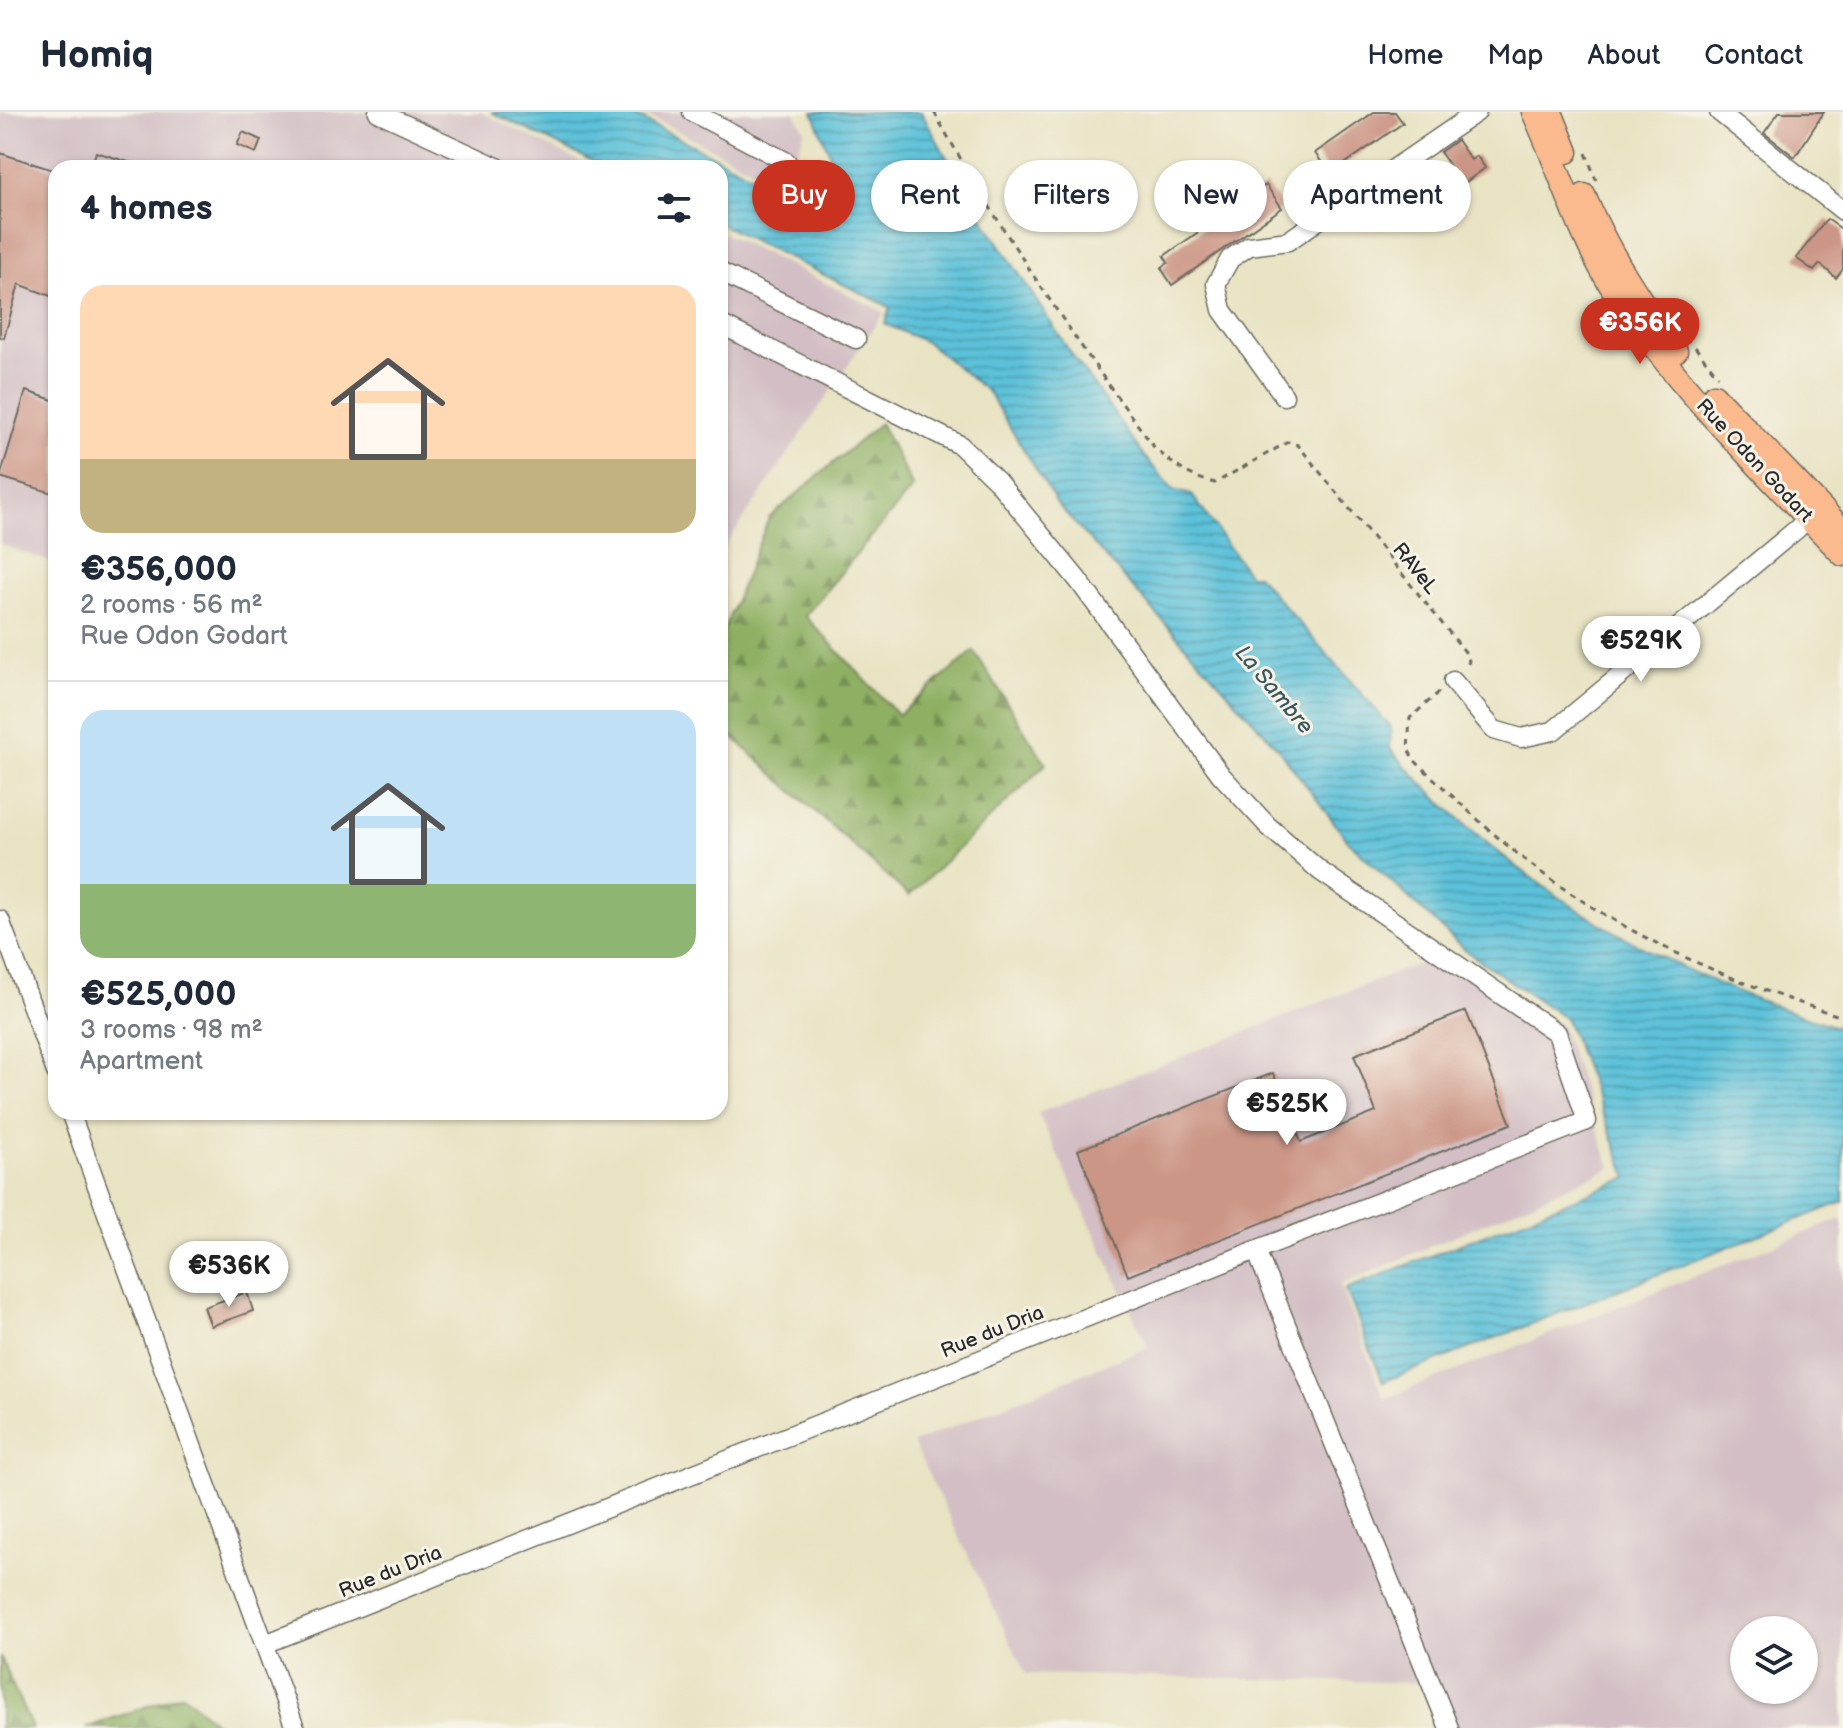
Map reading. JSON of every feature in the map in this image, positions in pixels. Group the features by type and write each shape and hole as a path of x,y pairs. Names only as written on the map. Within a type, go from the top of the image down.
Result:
{"main road":[{"name":"Rue Odon Godart","path":"1533,112 1584,234 1614,292 1670,368 1814,512 1843,530"},
{"name":"Rue Odon Godart","path":"1551,112 1594,218 1635,293 1682,361 1814,512 1843,555"}],"street":[{"path":"378,112 482,160"},
{"path":"692,112 783,160"},
{"path":"1284,396 1222,310 1216,284 1230,259 1249,246 1288,241 1477,112"},
{"path":"1719,112 1843,211"},
{"path":"728,276 856,339"},
{"name":"Rue du Dria","path":"265,1644 1587,1121 1557,1033 1320,871 1268,826 1221,775 1078,580 997,481 960,445 728,328"},
{"path":"1453,681 1494,730 1521,738 1553,731 1814,512"},
{"path":"0,920 48,1050"},
{"path":"73,1120 295,1728"},
{"path":"1256,1250 1449,1728"}],"path":[{"name":"RAVeL","path":"934,112 977,189 1054,309 1154,447 1194,478 1215,483 1288,442 1298,445 1466,653 1469,661 1467,669 1453,681"},
{"path":"1584,150 1600,188"},
{"path":"1690,341 1718,375"},
{"path":"1453,681 1410,718 1408,749 1414,760 1510,848 1552,879 1646,938 1707,968 1776,996 1843,1017"}],"shaded area":[{"path":"0,112 480,112 577,160 48,160 48,561 0,544"},
{"path":"641,112 794,112 805,130 795,160 752,160 752,169"},
{"path":"728,235 884,312 728,542"},
{"path":"1431,959 1561,1025 1611,1168 1341,1285 1384,1399 1843,1218 1843,1728 1445,1728 1428,1683 1026,1674 913,1443 1148,1347 1038,1113"}],"green space":[{"path":"880,423 913,487 805,616 898,715 974,651 1046,764 909,896 728,733 728,620 769,518"},
{"path":"0,1657 32,1728 0,1728"},
{"path":"183,1694 221,1728 85,1728"}],"water":[{"path":"491,112 628,112 722,160 590,160"},
{"name":"La Sambre","path":"813,112 921,112 948,160 871,160 871,232 988,232 988,226 1068,349 1144,456 1173,490 1192,495 1249,575 1257,575 1391,727 1390,749 1438,799 1489,844 1542,885 1654,953 1714,982 1843,1029 1843,1202 1383,1382 1346,1289 1628,1178 1566,1019 1466,951 1349,842 1277,747 1058,505 988,392 928,343 885,324 890,307 728,228 728,163 752,176 752,232 855,232 855,160 832,160"}],"building":[{"path":"1374,112 1395,112 1403,123 1350,160 1320,160 1315,153"},
{"path":"1779,112 1824,112 1795,157 1764,133"},
{"path":"243,132 261,140 256,153 237,145"},
{"path":"1457,140 1471,160 1446,160 1440,152"},
{"path":"96,152 122,160 94,160"},
{"path":"0,153 48,168 48,295 19,284 4,338 0,337"},
{"path":"1477,156 1485,168 1471,178 1471,160"},
{"path":"1267,186 1282,208 1267,218"},
{"path":"1827,219 1843,230 1843,269 1836,278 1820,264 1814,271 1796,258"},
{"path":"1198,232 1248,232 1172,285 1161,268 1168,263 1164,256"},
{"path":"26,391 48,398 48,492 0,477"},
{"path":"1466,1011 1511,1124 1128,1276 1078,1150 1273,1073 1301,1142 1376,1112 1354,1055"},
{"path":"247,1292 253,1311 211,1326 204,1307"}]}
